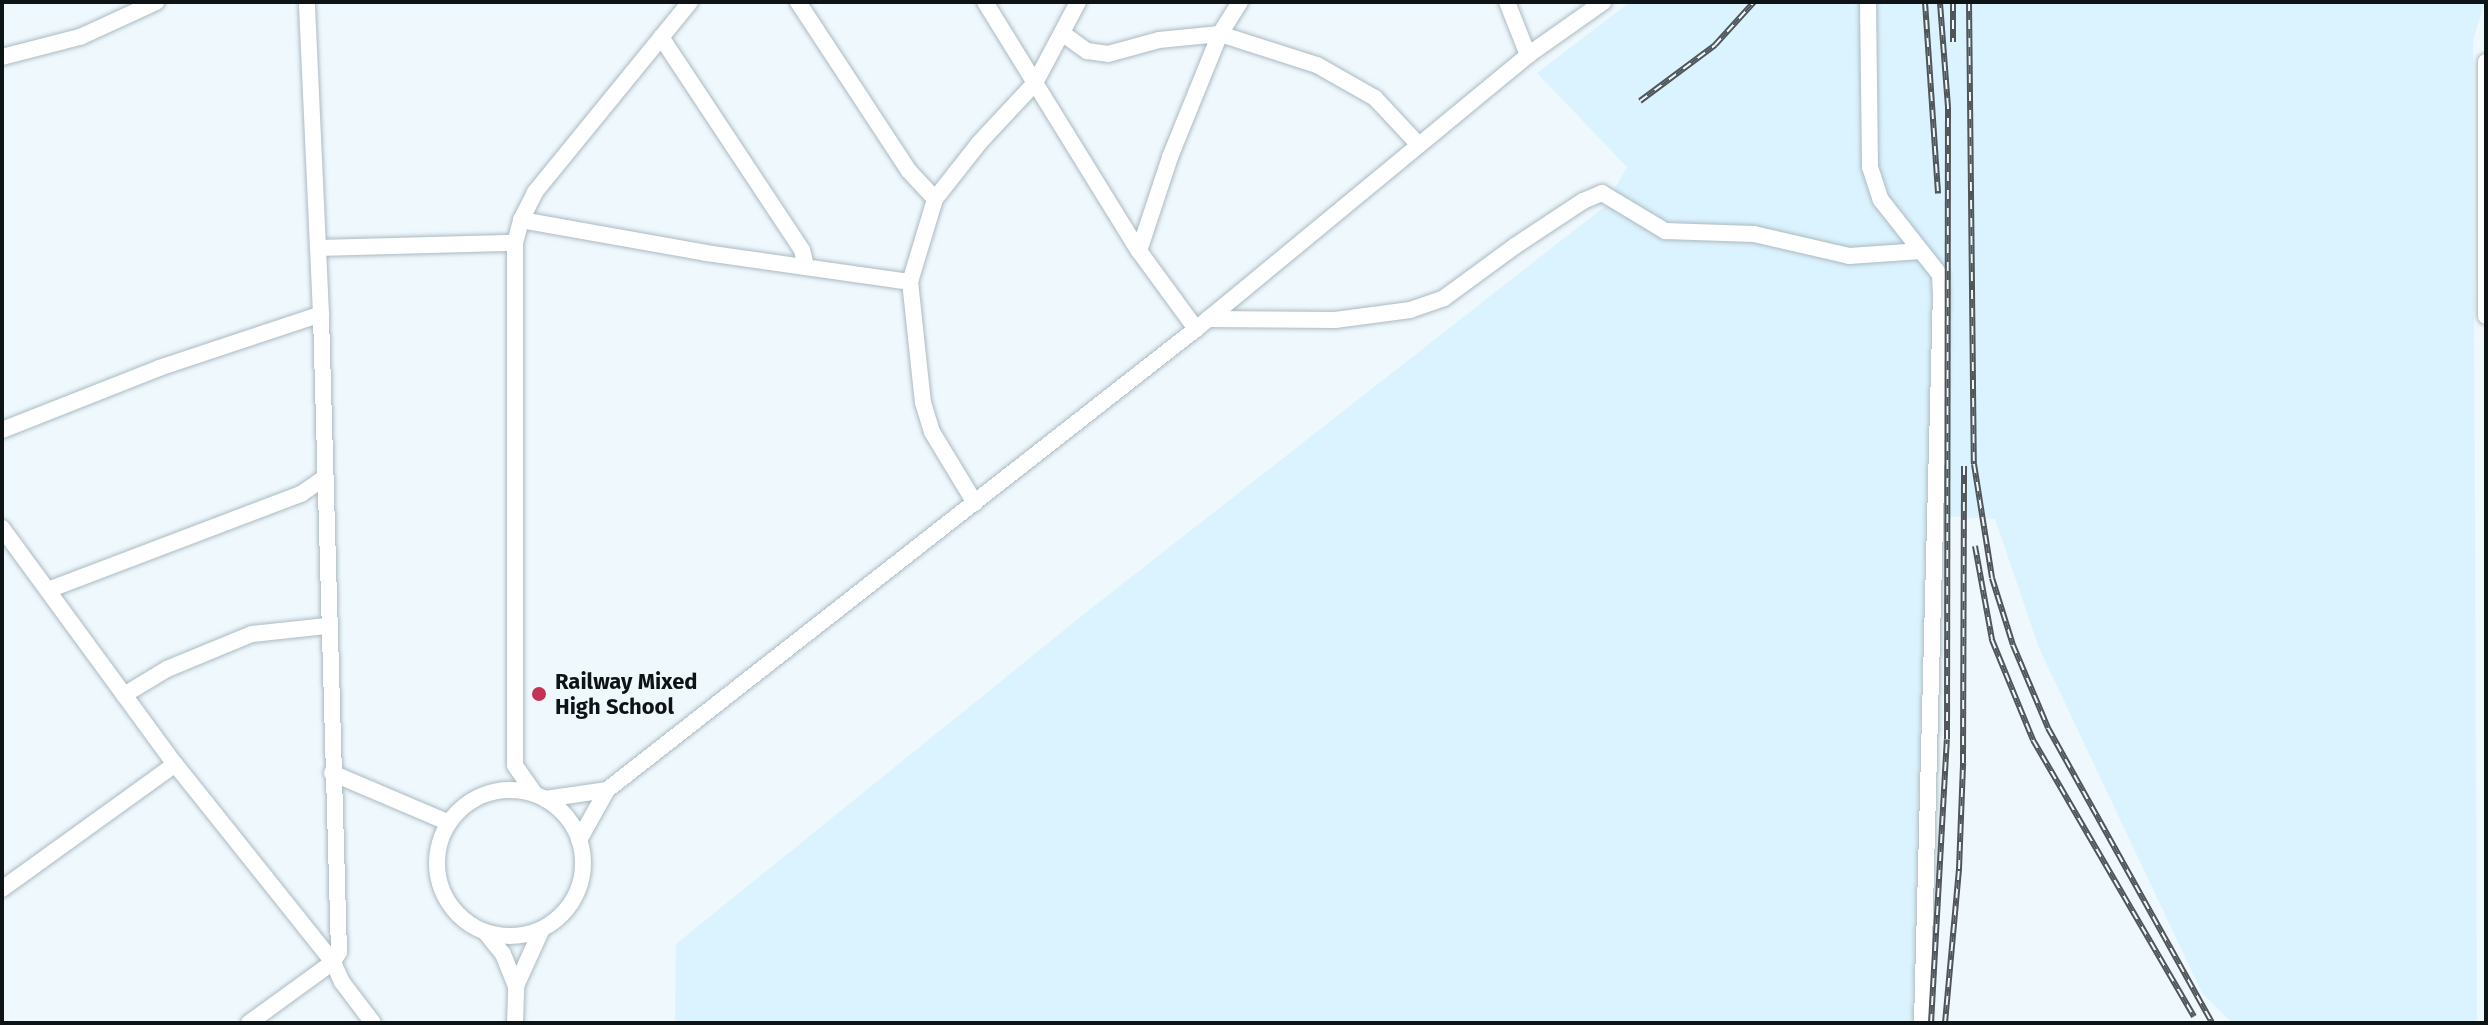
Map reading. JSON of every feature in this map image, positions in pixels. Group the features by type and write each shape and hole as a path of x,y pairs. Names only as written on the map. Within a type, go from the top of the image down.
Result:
{"street":[{"path":"2,57 80,37 156,2"},
{"path":"515,1023 516,986 541,931 564,911 576,893 582,872 579,840 569,820 540,797 515,765 515,243 521,220 535,192 690,2"},
{"path":"798,2 909,171 935,199"},
{"path":"985,2 1139,251 1202,324"},
{"path":"975,503 932,432 923,403 910,282 935,199 979,143 1035,83 1078,2"},
{"path":"1139,251 1170,157 1220,34 1240,2"},
{"path":"1507,2 1528,55"},
{"path":"579,840 607,790 1202,324 1528,55 1603,2"},
{"path":"1868,2 1870,167 1881,200 1940,275 1941,292 1922,1023"},
{"path":"249,1023 333,962 339,952 309,3"},
{"path":"1062,33 1087,51 1108,54 1159,40 1220,34 1317,65 1375,98 1418,144"},
{"path":"661,37 802,250 806,266"},
{"path":"2486,73 2486,316"},
{"path":"1202,324 1335,320 1410,310 1444,298 1515,246 1583,201 1602,193 1665,231 1754,234 1849,256 1921,251"},
{"path":"521,220 706,253 910,282"},
{"path":"318,248 515,243"},
{"path":"2,430 159,368 321,314"},
{"path":"48,590 301,494 324,478"},
{"path":"2,528 175,764 333,962 342,982 373,1023"},
{"path":"124,695 167,669 252,634 327,626"},
{"path":"2,889 175,764"},
{"path":"492,792 515,765"},
{"path":"332,773 449,823"},
{"path":"516,986 503,954 485,932 458,914 441,886 438,854 449,823 472,801 492,792 514,790 540,797 607,790"},
{"path":"485,932 506,936 541,931"}],"shaded area":[{"path":"1630,2 2485,2 2473,40 2477,1023 2232,1023 2202,993 2039,648 1995,519 1940,516 1943,280 1932,276 1912,1023 675,1023 676,944 1084,614 1604,207 1627,167 1537,73"}],"railway":[{"path":"1640,101 1715,45 1754,2"},
{"path":"1925,2 1938,194"},
{"path":"1931,1023 1947,739 1948,107 1940,2"},
{"path":"1953,2 1953,42"},
{"path":"1969,2 1974,464 1992,578 2013,645 2048,728 2212,1023"},
{"path":"1945,1023 1959,869 1963,763 1964,466"},
{"path":"1975,546 1992,640 2033,740 2194,1017"}],"place":[{"name":"Railway Mixed High School","path":"539,694"}]}
